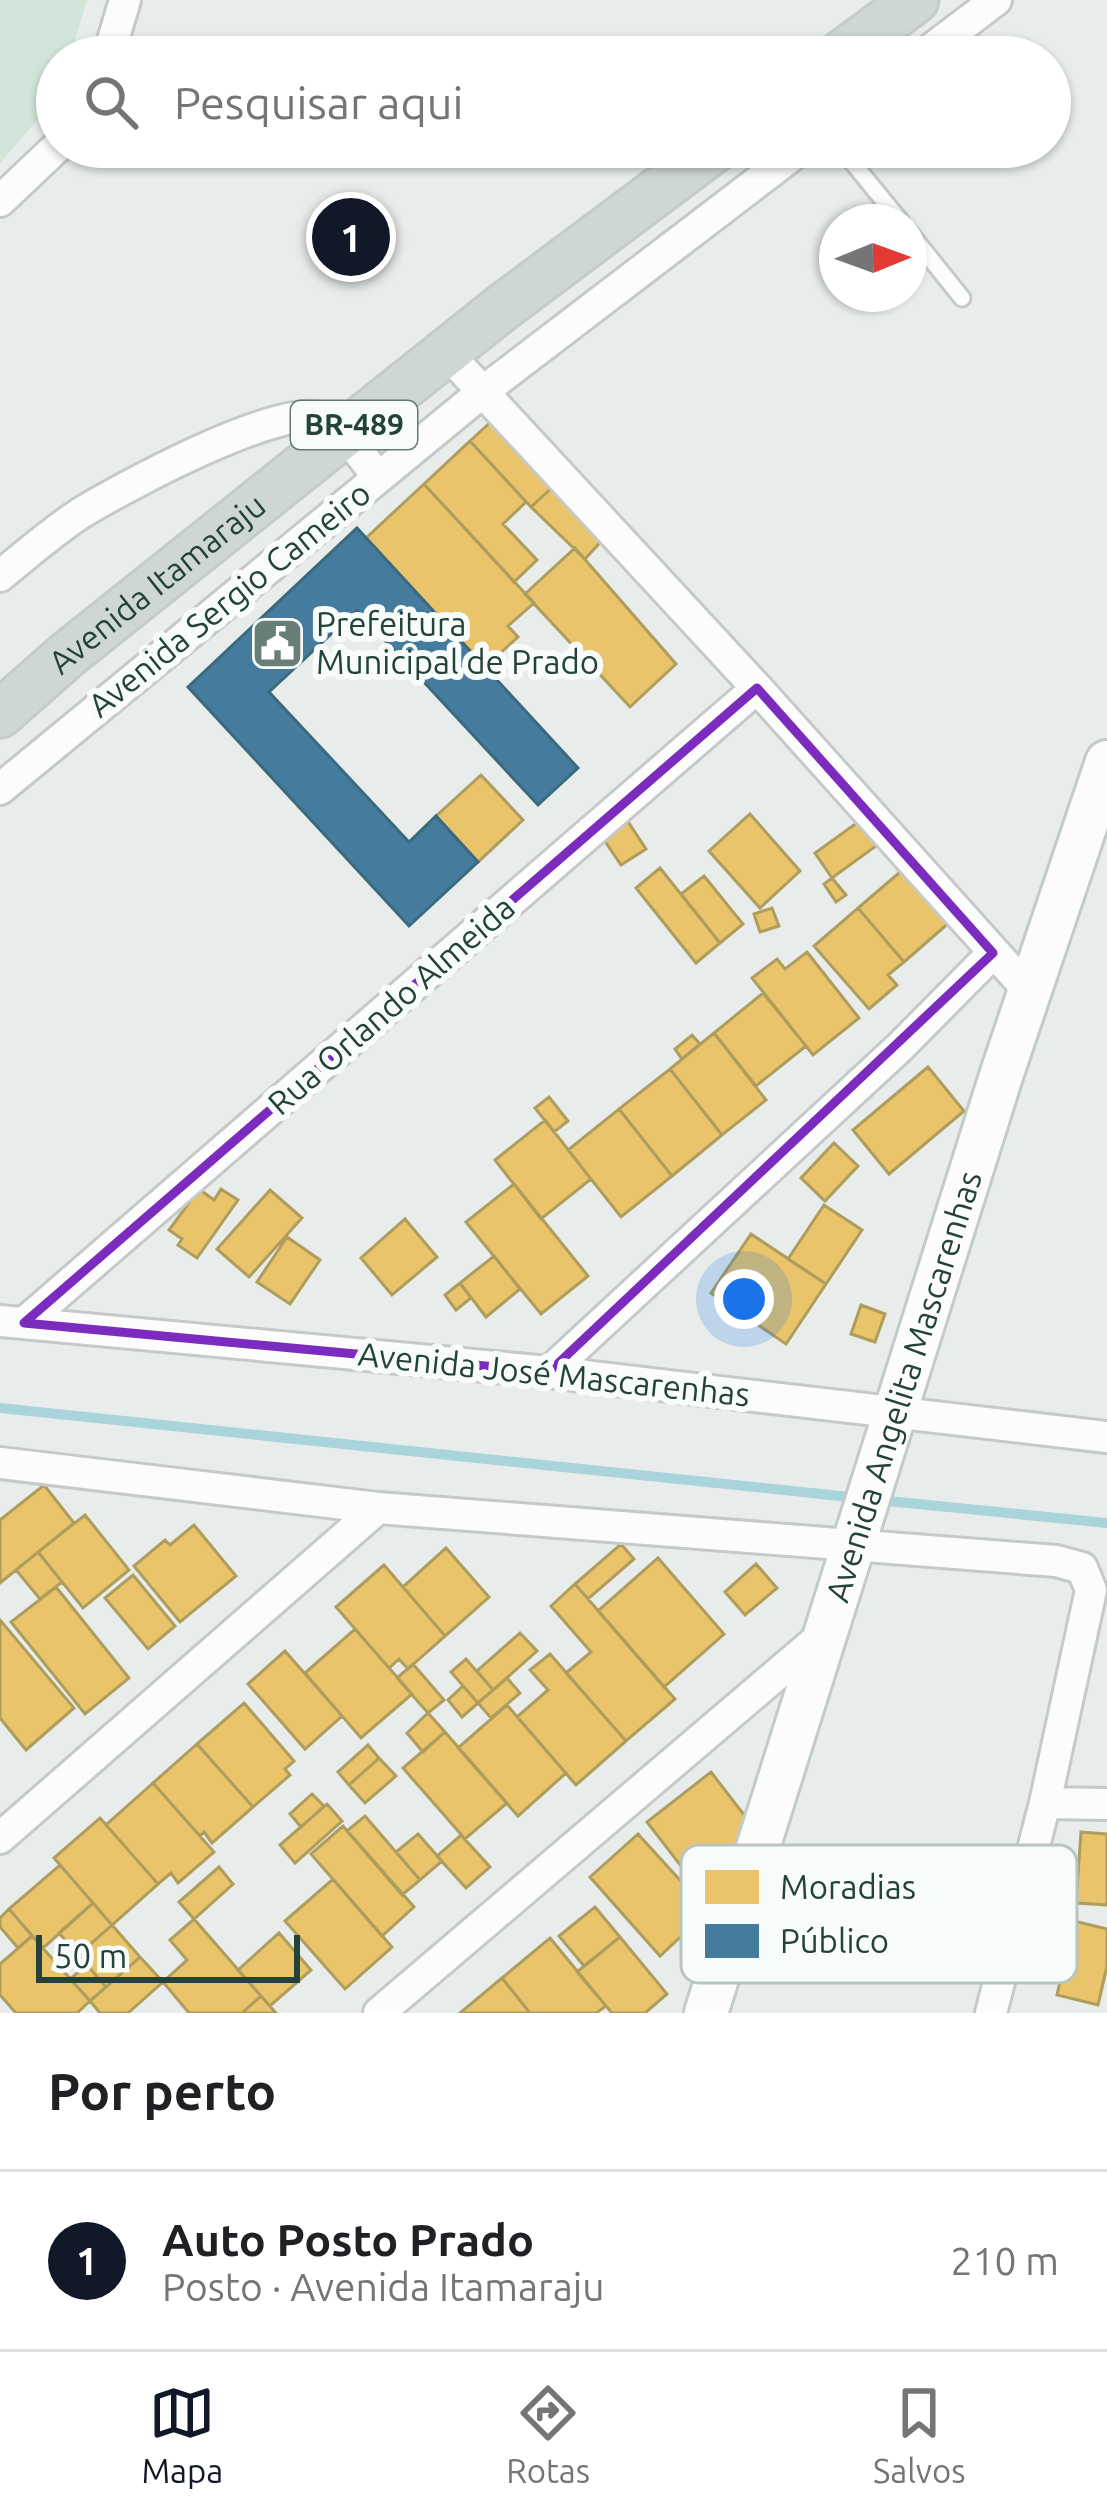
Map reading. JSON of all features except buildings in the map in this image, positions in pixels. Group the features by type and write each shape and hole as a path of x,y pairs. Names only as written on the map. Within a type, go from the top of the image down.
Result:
{"main road":[{"path":"866,36 915,0"},
{"name":"Avenida Itamaraju","path":"0,714 446,352 689,168"}],"street":[{"path":"114,36 125,0"},
{"path":"948,36 995,0"},
{"path":"0,201 36,167"},
{"name":"Avenida Sergio Cameiro","path":"0,789 485,390 776,168"},
{"path":"446,352 758,688 1029,991"},
{"path":"0,576 82,512 226,438 286,418 325,420 343,434 378,477"},
{"name":"Rua Orlando Almeida","path":"12,1322 758,688"},
{"name":"Avenida Angelita Mascarenhas","path":"758,1845 1029,991 1107,762"},
{"path":"549,1372 900,1047 993,952"},
{"name":"Avenida José Mascarenhas","path":"12,1322 549,1372 890,1429 1107,1437"},
{"path":"0,1463 378,1508 757,1541 856,1533 1082,1568 1091,1590 1034,1845"},
{"path":"0,1838 378,1508"},
{"path":"379,2013 823,1635"},
{"path":"1045,1803 1107,1804"},
{"name":"Avenida Angelita Mascarenhas","path":"706,2013 715,1983"},
{"path":"991,2013 999,1983"}],"lane":[{"path":"857,168 886,204"},
{"path":"927,254 962,298"}],"highlighted area":[{"path":"757,688 993,953 549,1372 24,1323"}],"green space":[{"path":"0,0 87,0 76,36 36,36 36,122 0,163"}],"waterway":[{"path":"0,1408 859,1498"},
{"path":"878,1500 1107,1523"}],"place":[{"name":"Auto Posto Prado","path":"351,237"},
{"name":"Prefeitura Municipal de Prado","path":"277,643"}]}
